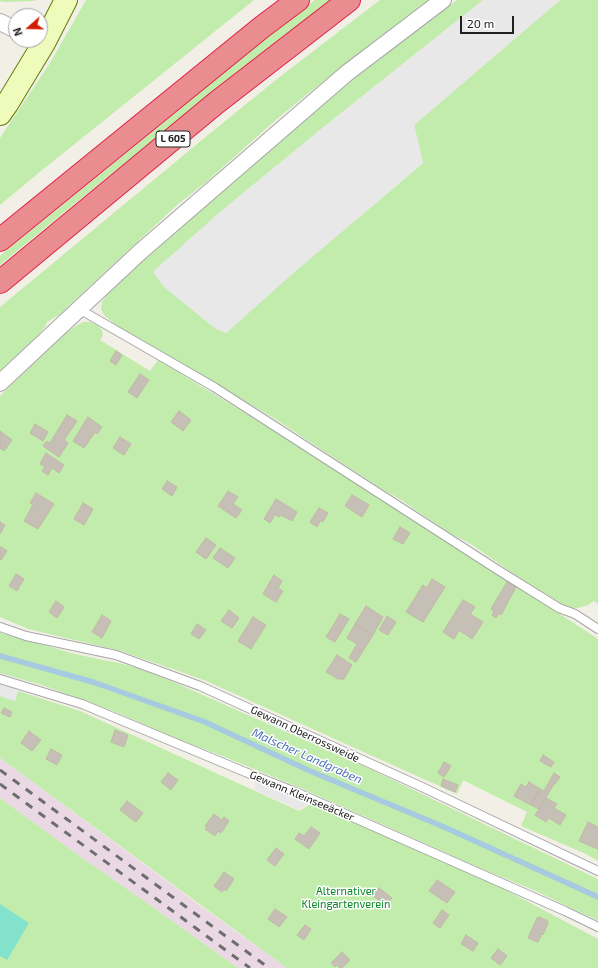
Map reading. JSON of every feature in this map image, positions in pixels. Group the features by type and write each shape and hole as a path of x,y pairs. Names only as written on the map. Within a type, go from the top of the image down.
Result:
{"highway":[{"name":"L 605","path":"0,240 262,27 298,0"},
{"name":"L 605","path":"0,282 216,103 348,0"}],"street":[{"path":"48,29 66,0"},
{"path":"0,383 140,252 346,73 443,0"},
{"path":"0,114 7,104 37,48"}],"lane":[{"path":"79,309 214,387 498,570 559,608 575,614 598,629"},
{"name":"Gewann Oberrossweide","path":"0,627 26,636 116,655 200,686 429,791 598,871"},
{"name":"Gewann Kleinseeäcker","path":"0,679 82,704 298,793 598,927"}],"shaded area":[{"path":"483,0 560,0 414,125 423,163 292,274 226,333 216,329 164,287 153,272 219,213"},
{"path":"0,680 19,685 15,701 0,696"},
{"path":"0,758 287,968 238,968 0,798"},
{"path":"254,778 312,802 299,810 255,790"}],"green space":[{"path":"0,0 36,0 4,2"},
{"path":"86,0 254,0 0,205 0,138 50,63"},
{"path":"315,0 332,0 112,173 0,265 0,256 168,119 219,75"},
{"path":"380,0 429,0 305,96 205,183 178,204 59,315 47,322 45,327 34,340 0,371 0,307 277,79"},
{"path":"457,0 483,0 219,213 153,272 165,287 216,329 226,333 292,274 423,163 414,125 560,0 598,0 598,604 594,601 588,605 578,608 565,606 514,574 471,544 451,534 275,419 144,344 117,326 104,315 101,309 102,302 106,296 122,280 242,173 331,97"},
{"path":"83,322 90,322 97,325 102,330 103,335 100,340 150,371 158,360 294,443 433,531 598,639 598,861 586,854 521,826 527,812 463,780 457,794 204,680 121,651 28,629 0,617 0,396 59,339 71,329"},
{"path":"0,633 71,653 119,663 143,670 368,768 598,879 598,921 536,891 480,868 303,789 175,738 116,712 45,686 0,673"},
{"name":"Alternativer Kleingartenverein","path":"18,691 80,711 299,811 311,804 487,880 598,939 598,968 287,968 0,758 0,696 15,701"},
{"path":"0,798 78,855 238,968 0,968"},
{"path":"0,904 29,923 7,960 0,956"}],"building":[{"path":"116,351 122,355 116,365 110,361"},
{"path":"140,374 149,380 137,398 128,392"},
{"path":"179,411 191,420 183,431 171,422"},
{"path":"67,415 77,421 64,440 68,443 59,457 43,446 47,441 50,443"},
{"path":"88,417 102,427 97,434 95,432 84,448 73,441"},
{"path":"35,424 48,432 43,441 30,433"},
{"path":"0,431 12,440 4,451 0,448"},
{"path":"120,437 131,444 124,455 113,448"},
{"path":"46,453 64,465 59,473 52,468 48,475 42,471 45,467 40,464"},
{"path":"167,481 177,487 172,496 162,489"},
{"path":"228,491 238,497 233,504 242,510 236,518 218,506"},
{"path":"36,493 54,504 38,529 24,521 33,505 30,503"},
{"path":"352,495 369,505 362,517 345,506"},
{"path":"276,499 297,512 292,521 281,515 279,517 275,514 270,523 264,519"},
{"path":"83,503 93,509 84,525 74,519"},
{"path":"319,508 328,513 323,522 321,520 317,527 310,522"},
{"path":"0,522 5,525 0,534"},
{"path":"400,527 410,533 403,544 393,539"},
{"path":"206,538 216,545 206,559 196,552"},
{"path":"1,547 7,551 1,560 0,549"},
{"path":"220,548 235,558 228,568 213,558"},
{"path":"16,574 24,579 17,591 9,586"},
{"path":"274,575 282,581 278,588 283,591 276,602 263,594"},
{"path":"432,579 445,587 423,622 406,612 423,585 427,588"},
{"path":"507,582 516,587 501,615 499,613 496,618 492,615 494,611 491,609"},
{"path":"463,600 475,607 470,614 483,622 472,639 459,630 454,639 443,632"},
{"path":"56,601 64,607 57,618 49,612"},
{"path":"366,606 383,617 373,635 355,624"},
{"path":"229,610 239,618 232,628 221,621"},
{"path":"340,614 349,619 335,642 326,637"},
{"path":"102,615 111,621 102,638 92,632"},
{"path":"387,616 396,622 388,635 379,630"},
{"path":"253,617 266,625 251,649 238,641"},
{"path":"197,624 206,630 199,639 191,634"},
{"path":"355,624 373,635 356,662 349,658 357,644 347,638"},
{"path":"337,655 352,665 344,679 338,679 326,672"},
{"path":"4,708 12,712 10,717 1,713"},
{"path":"115,730 128,735 124,747 111,742"},
{"path":"29,731 41,740 32,751 21,743"},
{"path":"51,749 62,755 57,765 46,759"},
{"path":"543,755 554,762 551,767 540,761"},
{"path":"444,762 451,766 444,777 438,773"},
{"path":"168,773 178,780 171,790 161,782"},
{"path":"554,773 560,777 539,809 531,805 540,789 544,791"},
{"path":"443,779 458,785 455,792 441,786"},
{"path":"529,782 540,789 531,805 514,796 521,784 526,787"},
{"path":"546,798 557,804 554,808 566,815 560,825 549,818 546,822 535,815"},
{"path":"127,801 143,813 136,822 120,810"},
{"path":"214,814 222,820 224,817 229,821 221,833 218,831 215,836 205,829 207,827 205,826"},
{"path":"588,822 598,827 598,849 579,841"},
{"path":"311,827 320,833 309,849 295,839 299,833 304,836"},
{"path":"276,848 284,854 275,866 267,860"},
{"path":"224,872 234,879 226,891 224,889 222,892 214,886"},
{"path":"437,880 455,892 447,903 429,891"},
{"path":"379,888 392,898 386,905 373,896"},
{"path":"275,909 287,917 279,927 268,919"},
{"path":"442,910 449,915 440,928 433,923"},
{"path":"539,917 548,921 548,923 538,942 528,938 537,918"},
{"path":"305,925 311,929 304,940 297,935"},
{"path":"466,935 478,943 473,951 461,944"},
{"path":"498,949 507,956 500,965 491,958"},
{"path":"342,952 350,960 342,968 337,965 335,967 331,963"}],"waterway":[{"name":"Malscher Landgraben","path":"0,656 93,682 205,722 310,771 444,827 598,897"}],"railway":[{"path":"0,770 269,968"},
{"path":"0,784 250,968"}]}
